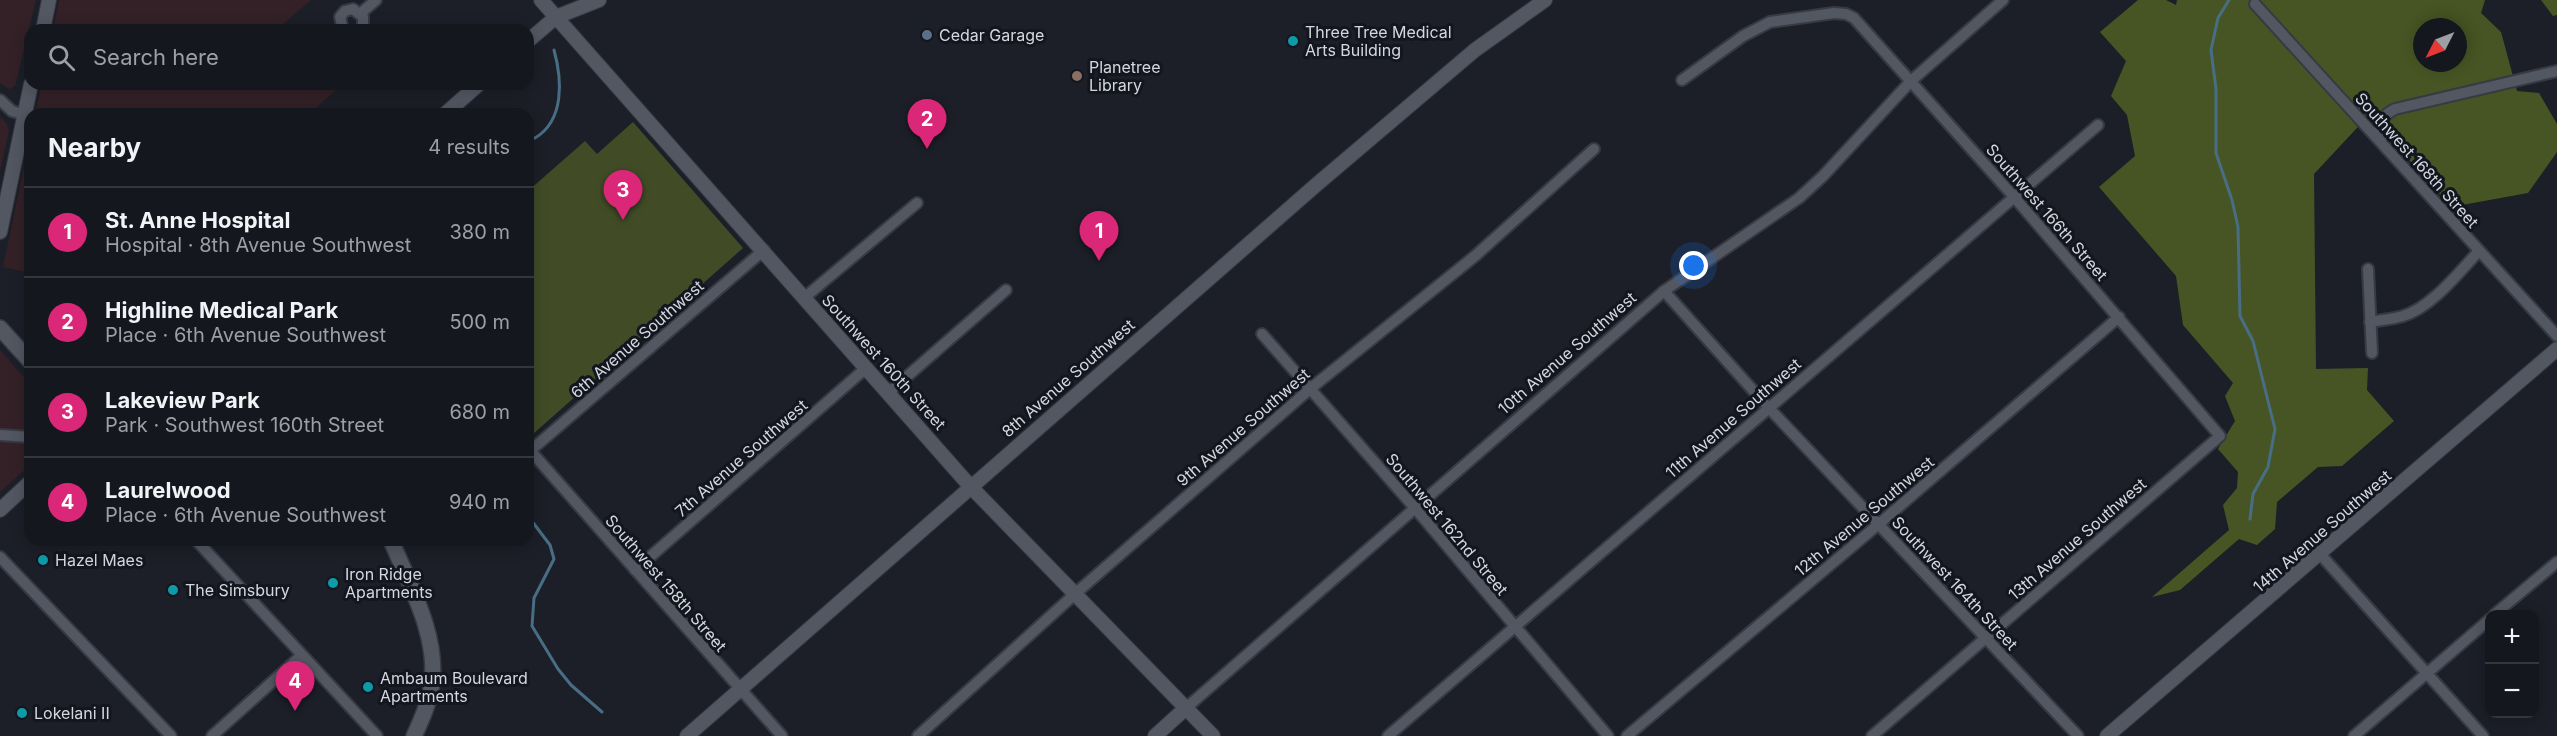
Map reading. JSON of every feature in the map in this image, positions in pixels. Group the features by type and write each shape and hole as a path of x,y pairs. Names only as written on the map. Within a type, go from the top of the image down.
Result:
{"main road":[{"path":"0,328 24,354"},
{"path":"393,546 424,621 431,651 432,682 424,714 414,736"}],"street":[{"path":"44,24 49,0"},
{"path":"341,0 349,9 361,13"},
{"path":"361,13 376,0"},
{"name":"Southwest 160th Street","path":"541,0 970,486 1213,736"},
{"path":"534,36 556,17 599,0"},
{"name":"8th Avenue Southwest","path":"687,736 1316,185 1475,50 1545,0"},
{"name":"10th Avenue Southwest","path":"1155,736 1414,507 1664,291 1799,198 1823,176 1911,81 2003,0"},
{"name":"Southwest 168th Street","path":"2255,4 2557,336"},
{"path":"342,24 340,17 349,9"},
{"path":"361,13 363,24"},
{"name":"Southwest 166th Street","path":"1683,80 1757,27 1770,22 1821,14 1845,14 1860,22 2119,317 2220,436"},
{"path":"2381,141 2379,122 2387,113 2557,71"},
{"path":"26,108 30,90"},
{"path":"452,108 472,90"},
{"path":"0,100 12,111 24,115"},
{"path":"0,232 24,120"},
{"name":"11th Avenue Southwest","path":"1388,736 2098,125"},
{"name":"9th Avenue Southwest","path":"918,736 1076,593 1311,388 1475,256 1594,149"},
{"path":"804,298 917,203"},
{"name":"6th Avenue Southwest","path":"534,446 764,250"},
{"path":"2370,322 2405,315 2420,307 2479,251"},
{"path":"2368,269 2372,353"},
{"path":"888,393 1006,290"},
{"name":"Southwest 164th Street","path":"1664,291 1768,407 1880,523 2078,736"},
{"name":"12th Avenue Southwest","path":"1627,736 1880,523 2119,317"},
{"name":"Southwest 162nd Street","path":"1262,334 1414,507 1608,736"},
{"name":"14th Avenue Southwest","path":"2107,736 2557,349"},
{"name":"7th Avenue Southwest","path":"634,570 866,368"},
{"path":"0,435 24,437"},
{"name":"13th Avenue Southwest","path":"1872,736 2220,436"},
{"name":"Southwest 158th Street","path":"534,456 782,736"},
{"path":"0,510 24,488"},
{"path":"201,546 377,736"},
{"path":"2320,554 2483,736"},
{"path":"0,557 171,736"},
{"path":"2501,610 2557,562"},
{"path":"2354,736 2485,624"},
{"path":"212,736 301,656"}],"shaded area":[{"path":"0,0 36,0 30,24 24,24 24,49 15,86 9,89 0,83"},
{"path":"59,0 311,0 283,24 54,24"},
{"path":"41,90 336,90 316,108 36,108"},
{"path":"0,116 7,124 9,131 0,171"},
{"path":"24,167 24,272 3,267"},
{"path":"0,350 24,377 24,470 0,492"}],"green space":[{"path":"2138,0 2166,0 2176,5 2177,0 2485,0 2481,13 2501,32 2517,91 2539,93 2557,124 2557,152 2528,193 2451,207 2369,115 2314,174 2316,369 2368,368 2367,390 2394,421 2342,466 2318,467 2277,502 2275,529 2257,545 2239,539 2180,590 2152,597 2229,530 2223,505 2237,488 2238,472 2218,449 2235,421 2225,396 2233,383 2183,325 2176,276 2099,187 2135,156 2127,115 2111,96 2126,61 2100,32"},
{"path":"2541,0 2557,0 2557,15 2553,16"},
{"path":"633,122 743,248 534,433 534,186 585,141 597,154"}],"waterway":[{"path":"2229,0 2218,18 2211,50 2216,89 2216,153 2232,200 2238,227 2240,316 2253,341 2275,429 2268,467 2253,494 2250,519"},
{"path":"534,138 552,121 559,98 559,73 554,50"},
{"path":"534,524 550,545 554,559 534,598 532,626 558,669 571,685 602,712"}],"place":[{"name":"Cedar Garage","path":"927,35"},
{"name":"Three Tree Medical Arts Building","path":"1293,41"},
{"name":"Planetree Library","path":"1077,76"},
{"name":"Highline Medical Park","path":"927,149"},
{"name":"Lakeview Park","path":"623,220"},
{"name":"St. Anne Hospital","path":"1099,261"},
{"name":"Hazel Maes","path":"43,560"},
{"name":"Iron Ridge Apartments","path":"333,583"},
{"name":"The Simsbury","path":"173,590"},
{"name":"Ambaum Boulevard Apartments","path":"368,687"},
{"name":"Laurelwood","path":"295,711"},
{"name":"Lokelani II","path":"22,713"}]}
